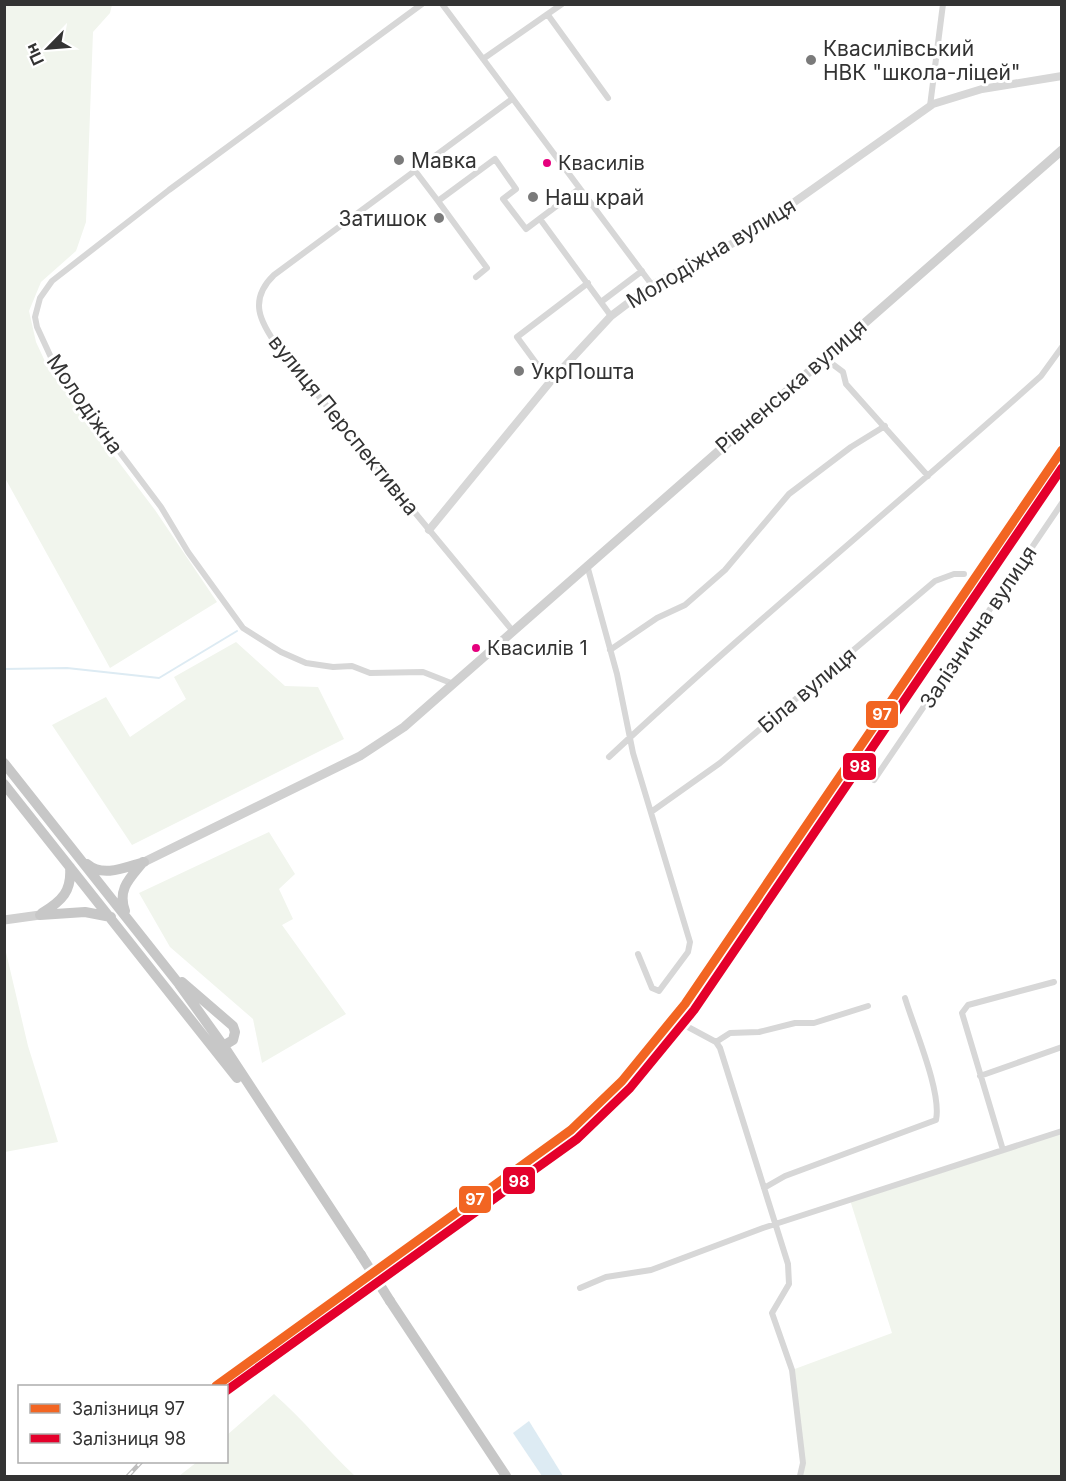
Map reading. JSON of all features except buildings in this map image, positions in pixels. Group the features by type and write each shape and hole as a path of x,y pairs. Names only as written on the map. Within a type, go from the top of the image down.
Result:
{"highway":[{"path":"4,763 171,972 223,1046 506,1476"},
{"path":"4,784 280,1133"},
{"path":"4,792 20,804"},
{"path":"73,850 99,871 144,862"},
{"path":"129,920 122,893 126,882 144,862"},
{"path":"40,915 66,895 70,882 70,866"},
{"path":"40,915 85,912 111,918"},
{"path":"171,972 233,1026 235,1032 233,1040 223,1046"},
{"path":"205,1038 223,1046"}],"main road":[{"name":"Рівненська вулиця","path":"144,862 360,756 404,727 520,622 1062,150"},
{"path":"4,920 40,915"}],"street":[{"name":"Молодіжна","path":"422,4 158,198 52,281 40,298 35,317 44,344 55,366 161,507 188,552 243,628 281,652 306,663 333,667 352,666 370,673 423,672 451,683"},
{"path":"442,4 652,285"},
{"path":"483,59 562,4"},
{"path":"930,106 943,4"},
{"path":"548,15 608,98"},
{"name":"Молодіжна вулиця","path":"429,530 550,382 611,316 652,285 745,237 930,106 982,89 1062,76"},
{"name":"вулиця Перспективна","path":"512,99 274,275 264,284 259,297 259,314 278,347 512,630"},
{"path":"438,201 495,159 516,189 503,199 526,229 579,189"},
{"path":"416,172 487,268 476,277"},
{"path":"540,219 611,316"},
{"path":"601,302 642,271"},
{"path":"550,382 517,338 588,284"},
{"path":"609,757 702,670 1041,376 1062,347"},
{"path":"823,357 843,372 846,384 928,476"},
{"path":"610,650 657,618 685,605 725,570 789,494 851,447 885,426"},
{"name":"Залізнична вулиця","path":"874,780 1062,504"},
{"path":"587,565 630,737 690,942 688,952 659,991 652,988 638,954"},
{"name":"Біла вулиця","path":"651,812 720,763 935,582 954,574 964,574"},
{"path":"1003,1150 962,1013 969,1005 1054,982"},
{"path":"764,1188 785,1176 936,1120 938,1110 933,1086 905,998"},
{"path":"716,1042 730,1033 759,1032 795,1023 814,1023 868,1006"},
{"path":"687,1027 716,1042 788,1264 789,1284 772,1313 787,1349 786,1359 792,1370 803,1463 800,1476"},
{"path":"980,1076 1062,1047"},
{"path":"580,1288 606,1277 651,1270 776,1224 1062,1131"}],"shaded area":[{"path":"4,5 112,5 110,13 93,32 86,222 76,251 41,282 29,311 36,342 49,370 155,510 217,602 110,668 5,478"},
{"path":"236,642 285,686 318,687 344,739 132,845 52,725 106,697 130,737 186,699 174,677"},
{"path":"269,832 295,874 279,889 293,919 282,925 346,1014 262,1063 253,1019 170,947 139,893"},
{"path":"5,948 28,1046 58,1142 5,1152"},
{"path":"1061,1131 1061,1476 800,1476 802,1471 792,1370 892,1333 850,1200"},
{"path":"274,1394 355,1476 179,1476 196,1463 228,1463 228,1434"},
{"path":"529,1421 563,1476 542,1476 513,1433"}],"waterway":[{"path":"4,669 67,668 159,678 237,631"}],"railway":[{"path":"227,1385 556,1147 612,1096 646,1059 693,1000 1062,456"},
{"path":"128,1476 140,1463"}],"rail line":[{"name":"97","path":"217,1385 571,1130 622,1081 685,1004 1062,450"},
{"name":"98","path":"228,1390 577,1139 630,1088 694,1010 1062,468"}],"place":[{"name":"Квасилівський НВК \"школа-ліцей\"","path":"811,60"},
{"name":"Мавка","path":"399,160"},
{"name":"Квасилів","path":"547,163"},
{"name":"Наш край","path":"533,197"},
{"name":"Затишок","path":"439,218"},
{"name":"УкрПошта","path":"519,371"},
{"name":"Квасилів 1","path":"476,648"}]}
